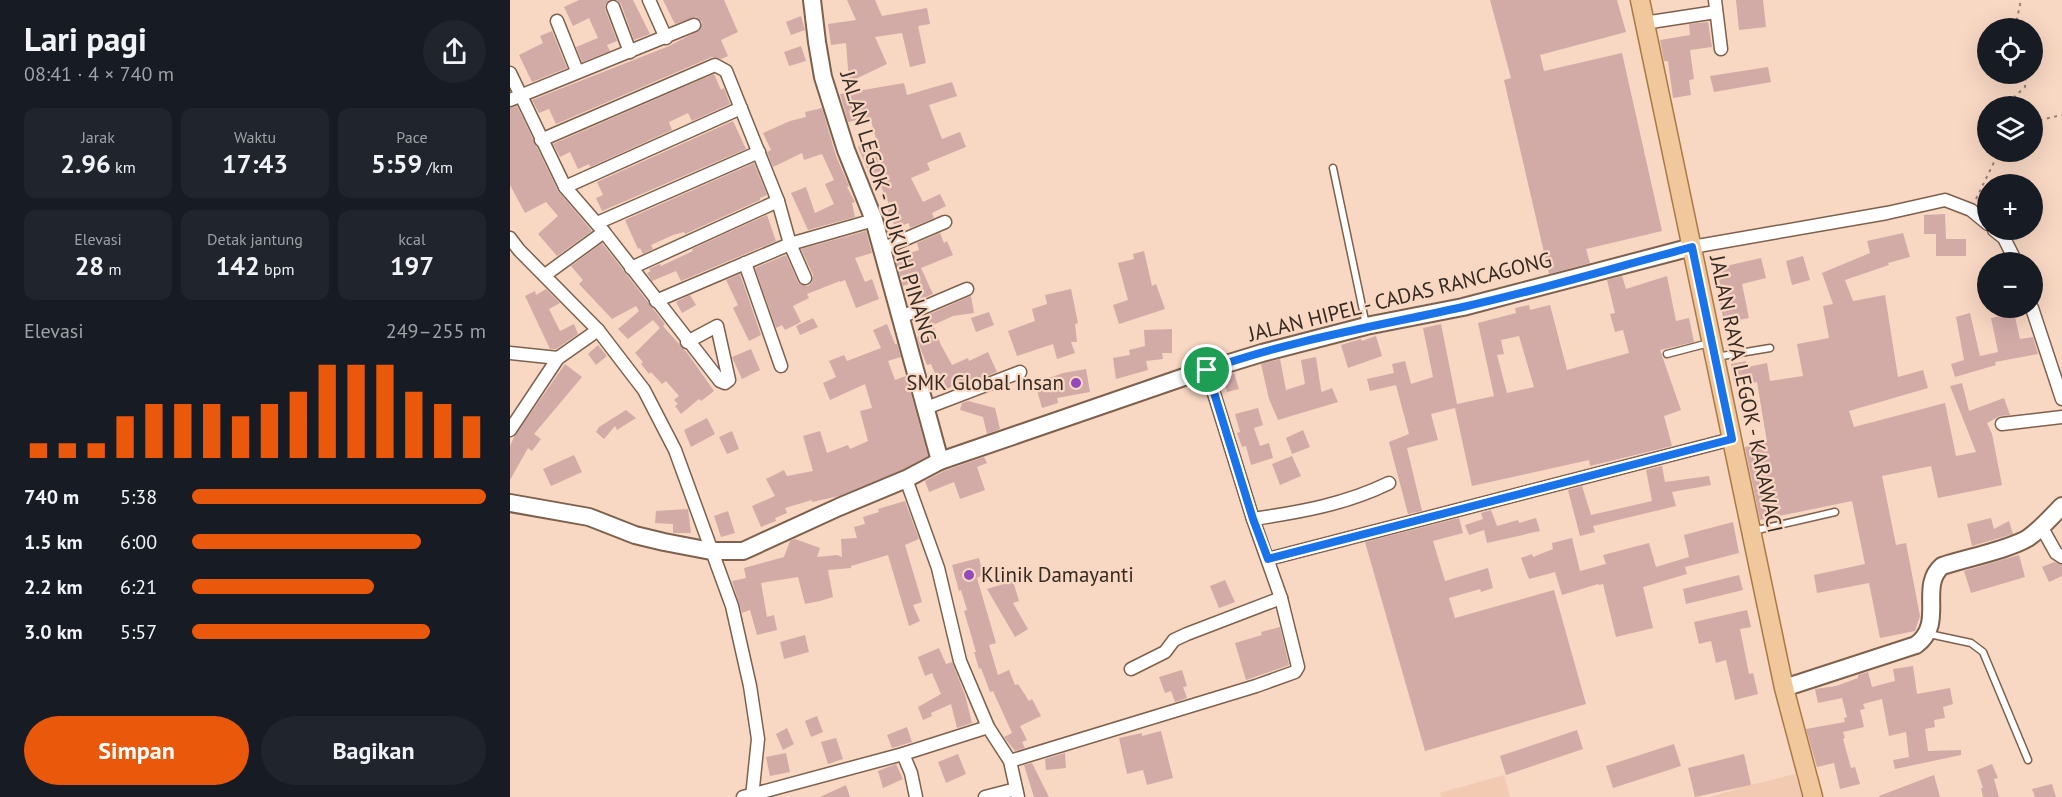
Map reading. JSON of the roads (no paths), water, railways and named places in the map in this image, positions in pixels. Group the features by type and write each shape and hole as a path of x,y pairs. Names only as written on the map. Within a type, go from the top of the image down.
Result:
{"main road":[{"name":"JALAN RAYA LEGOK - KARAWACI","path":"1640,0 1784,688 1813,797"}],"street":[{"path":"649,0 666,38"},
{"name":"JALAN LEGOK - DUKUH PINANG","path":"812,0 823,77 846,150 874,220 940,461"},
{"path":"613,6 630,52"},
{"path":"1644,23 1715,6 1721,49"},
{"path":"557,21 577,71"},
{"path":"515,97 694,25"},
{"path":"541,140 716,65 721,66 726,71 759,152 778,201 790,244 805,278"},
{"path":"510,73 515,97 541,140 565,187 600,228 687,342 720,381 725,383 729,380 717,326 687,342"},
{"path":"565,187 741,108"},
{"path":"544,275 600,228 759,152"},
{"path":"1692,247 1887,213 1946,200 1971,210 1977,215"},
{"path":"630,268 778,201"},
{"path":"656,302 790,244 874,220"},
{"path":"882,249 945,222"},
{"path":"510,238 598,330 644,390 675,450 732,606 750,686 758,739 749,796 903,754 988,727"},
{"name":"JALAN HIPEL - CADAS RANCAGONG","path":"510,503 589,517 664,542 711,551 743,551 906,479 940,461 1207,370 1366,326 1462,307 1692,247"},
{"path":"745,263 781,366"},
{"path":"901,317 967,289"},
{"path":"2035,318 2062,399"},
{"path":"510,430 558,358 598,330"},
{"path":"510,353 558,358"},
{"path":"1010,761 1256,686 1295,672 1298,667 1281,598 1253,519 1207,370"},
{"path":"926,408 1020,372"},
{"path":"2002,424 2062,417"},
{"path":"1268,559 1732,439"},
{"path":"906,479 938,568 960,661 988,727 1010,761 1017,793 985,797"},
{"path":"1253,519 1340,503 1363,496 1389,483"},
{"path":"1784,688 1916,645 1928,633 1932,610 1932,580 1942,566 2013,545 2042,528 2062,506"},
{"path":"2042,528 2056,553 2062,557"},
{"path":"1131,669 1165,652 1174,640 1281,598"},
{"path":"903,754 911,773 916,797"}],"lane":[{"path":"1333,168 1366,326"},
{"path":"1667,354 1770,348"},
{"path":"1752,531 1835,512"},
{"path":"1928,633 1971,643 1983,652 2028,760"}],"place":[{"name":"SMK Global Insan","path":"1076,383"},
{"name":"Klinik Damayanti","path":"969,575"}]}
